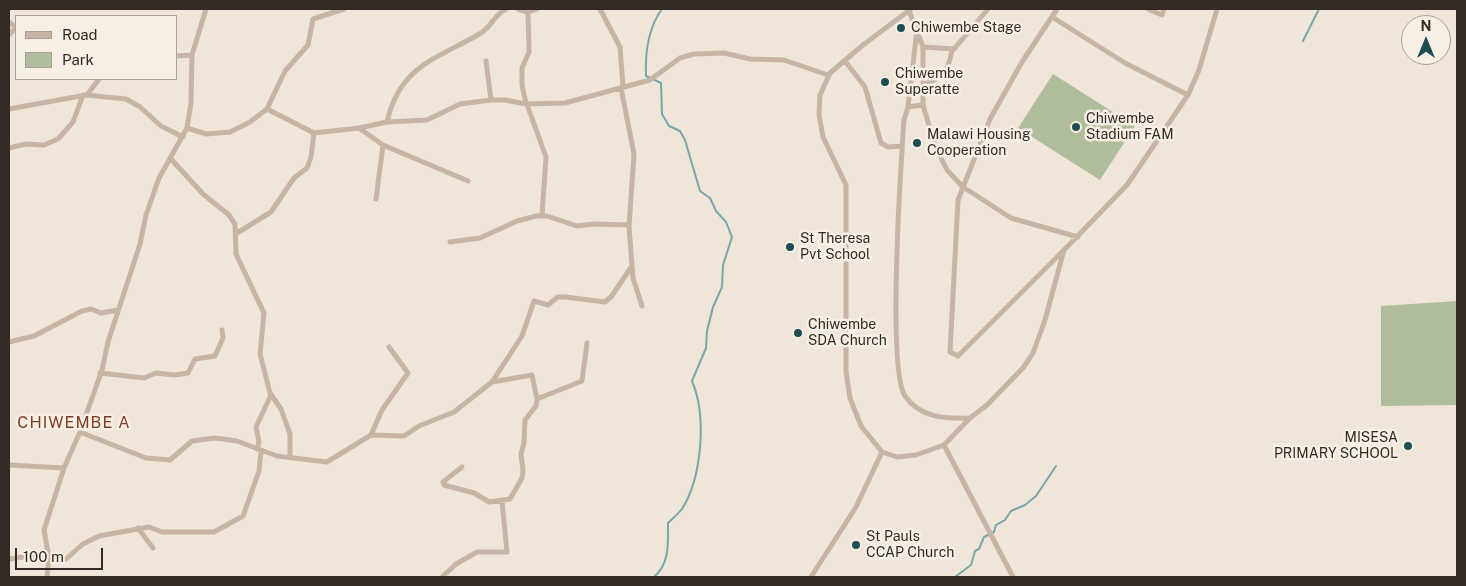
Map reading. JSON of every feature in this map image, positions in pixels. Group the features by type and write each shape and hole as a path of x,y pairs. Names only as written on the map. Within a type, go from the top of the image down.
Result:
{"street":[{"path":"47,577 49,558 44,530 64,468 80,432 100,374 118,310 140,244 146,214 159,178 187,128 191,103 192,55 206,9"},
{"path":"187,128 206,134 230,132 250,122 267,109 286,71 308,45 313,19 344,9"},
{"path":"387,122 397,93 407,79 434,58 485,30 506,9"},
{"path":"518,9 528,12 537,9"},
{"path":"600,9 620,47 622,88 634,159 629,225 632,266 634,281 642,306"},
{"path":"923,85 936,80 946,71 952,50 959,45 988,9"},
{"path":"1057,9 1022,62 990,119 975,152 957,203 950,350 955,356 958,356 1078,238 1127,184 1188,95 1199,70 1217,9"},
{"path":"1148,9 1162,15 1164,9"},
{"path":"1064,250 1046,320 1028,362 987,405 970,418 944,445 911,457 882,452 860,426 846,380 846,185 824,140 821,124 820,99 828,75 865,43 910,10 923,47 923,105 941,158 950,174 963,187 996,210 1016,221 1051,228 1078,238"},
{"path":"528,12 529,52 522,69 522,85 526,104 546,156 542,216"},
{"path":"1052,17 1125,63 1188,95"},
{"path":"917,28 908,107 904,118 902,146 897,322 897,359 900,387 909,401 923,412 944,418 970,418"},
{"path":"923,47 952,50"},
{"path":"267,109 314,133 359,128 387,122 427,120 460,104 491,100 505,100 526,104 564,103 650,80 659,71 682,57 724,53 750,59 787,61 828,75"},
{"path":"178,56 192,55"},
{"path":"486,61 491,100"},
{"path":"845,62 865,87 881,144 888,147 902,146"},
{"path":"9,148 26,144 44,145 58,139 73,122 85,95 92,91 98,80"},
{"path":"9,109 85,95 132,101 161,126 183,137"},
{"path":"908,107 923,105"},
{"path":"359,128 383,145 468,181"},
{"path":"237,233 271,212 294,178 307,168 311,157 314,133"},
{"path":"376,199 383,145"},
{"path":"171,159 203,194 230,215 235,224 237,233 236,254 264,313 259,350 271,395 281,409 290,434 290,456"},
{"path":"450,242 480,238 522,219 542,216 576,226 594,224 629,225"},
{"path":"80,432 154,460 170,460 187,444 206,438 232,440 277,456 290,456 327,462 372,435 404,436 419,426 456,411 492,382 522,336 534,301 548,305 558,297 565,296 605,302 611,297 632,266"},
{"path":"9,342 34,336 82,311 91,309 101,313 118,310"},
{"path":"100,374 144,378 156,373 188,373 195,359 214,356 223,338 222,330"},
{"path":"537,399 582,381 587,343"},
{"path":"372,435 382,410 408,373 389,347"},
{"path":"462,467 443,482 444,485 474,493 489,502 510,499 522,478 521,454 524,443 525,420 536,406 537,399 532,375 492,382"},
{"path":"10,558 66,559 90,540 138,528 149,527 162,532 214,532 241,519 259,471 259,442 256,427 271,395"},
{"path":"944,445 1013,577"},
{"path":"812,577 856,507 882,452"},
{"path":"9,465 64,468"},
{"path":"442,577 456,564 477,552 507,552 502,501"},
{"path":"138,528 153,548"}],"green space":[{"name":"Chiwembe Stadium FAM","path":"1053,74 1135,126 1100,180 1018,128"},
{"path":"1457,301 1457,405 1381,406 1381,306"}],"waterway":[{"path":"654,577 663,566 667,552 668,523 682,509 689,496 698,464 701,428 700,411 692,381 706,348 707,331 713,307 722,287 723,265 732,237 726,222 716,211 710,198 700,191 685,140 680,131 669,126 662,114 661,83 646,76 648,41 653,24 662,9"},
{"path":"1303,41 1319,9"},
{"path":"955,577 971,565 975,551 979,549 984,537 994,532 996,525 1005,520 1011,511 1025,505 1036,496 1056,466"}],"place":[{"name":"Chiwembe Stage","path":"901,28"},
{"name":"Chiwembe Superatte","path":"885,82"},
{"name":"Chiwembe Stadium FAM","path":"1076,127"},
{"name":"Malawi Housing Cooperation","path":"917,143"},
{"name":"St Theresa Pvt School","path":"790,247"},
{"name":"Chiwembe SDA Church","path":"798,333"},
{"name":"MISESA PRIMARY SCHOOL","path":"1408,446"},
{"name":"St Pauls CCAP Church","path":"856,545"}],"district":[{"name":"CHIWEMBE A","path":"74,423"}]}
